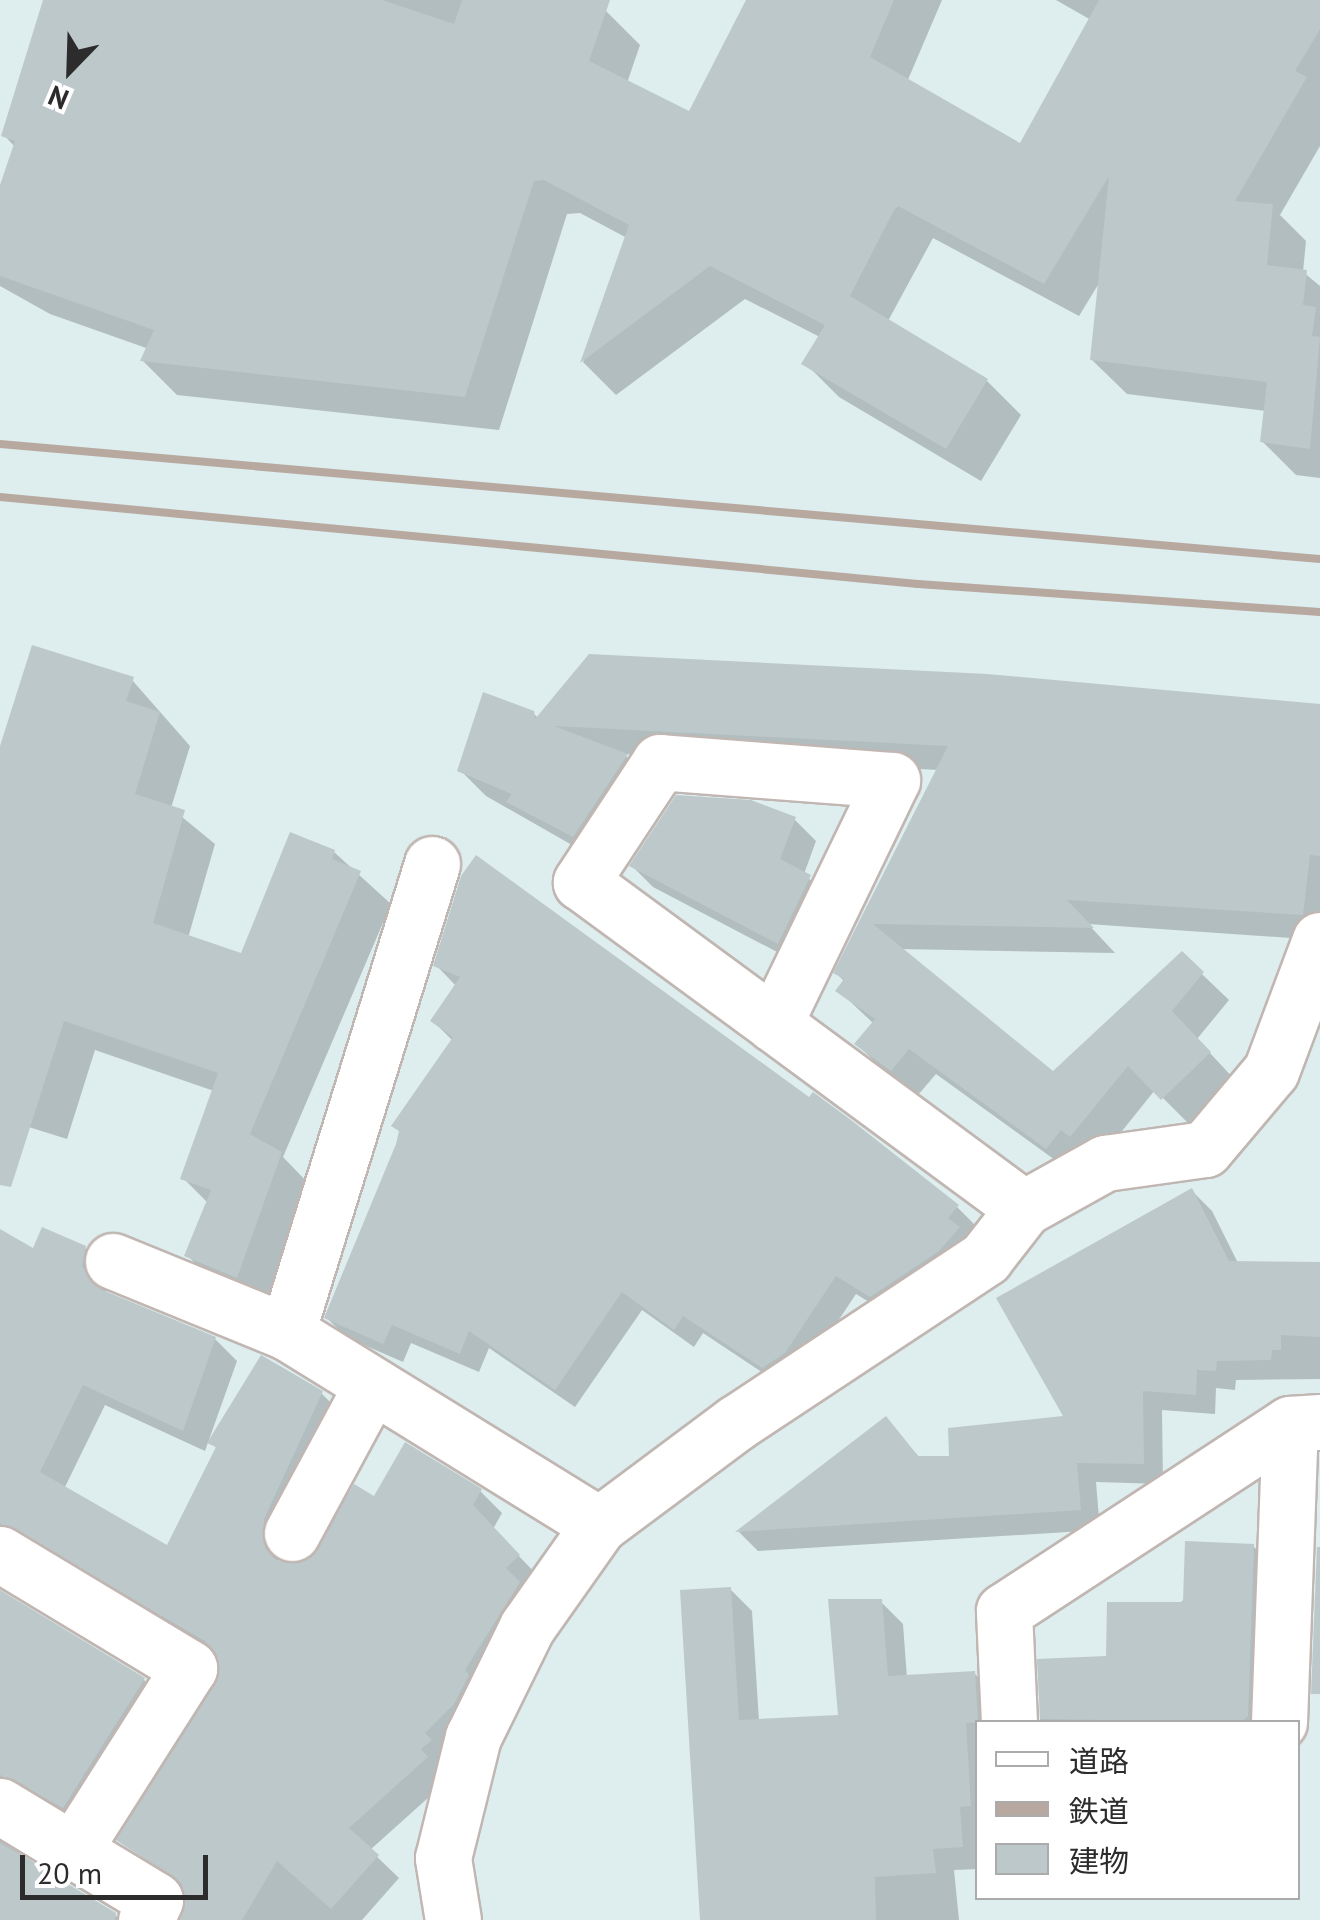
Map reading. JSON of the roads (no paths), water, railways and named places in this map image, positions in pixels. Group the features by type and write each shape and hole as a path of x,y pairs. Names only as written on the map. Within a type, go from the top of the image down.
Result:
{"street":[{"path":"774,1024 892,780 660,762 582,882 774,1024 1024,1208"},
{"path":"288,1332 432,864"},
{"path":"454,1920 443,1858 472,1737 527,1627 599,1525 736,1422 984,1258 1024,1208 1105,1163 1205,1149 1271,1071 1320,940"},
{"path":"113,1261 288,1332 599,1525"},
{"path":"292,1533 372,1385"},
{"path":"1010,1720 1004,1611 1305,1423"},
{"path":"1279,1720 1305,1423"},
{"path":"0,1554 189,1668 73,1850"},
{"path":"0,1806 155,1900 146,1920"}],"railway":[{"path":"0,444 1320,559"},
{"path":"0,497 918,584 1320,612"}]}
